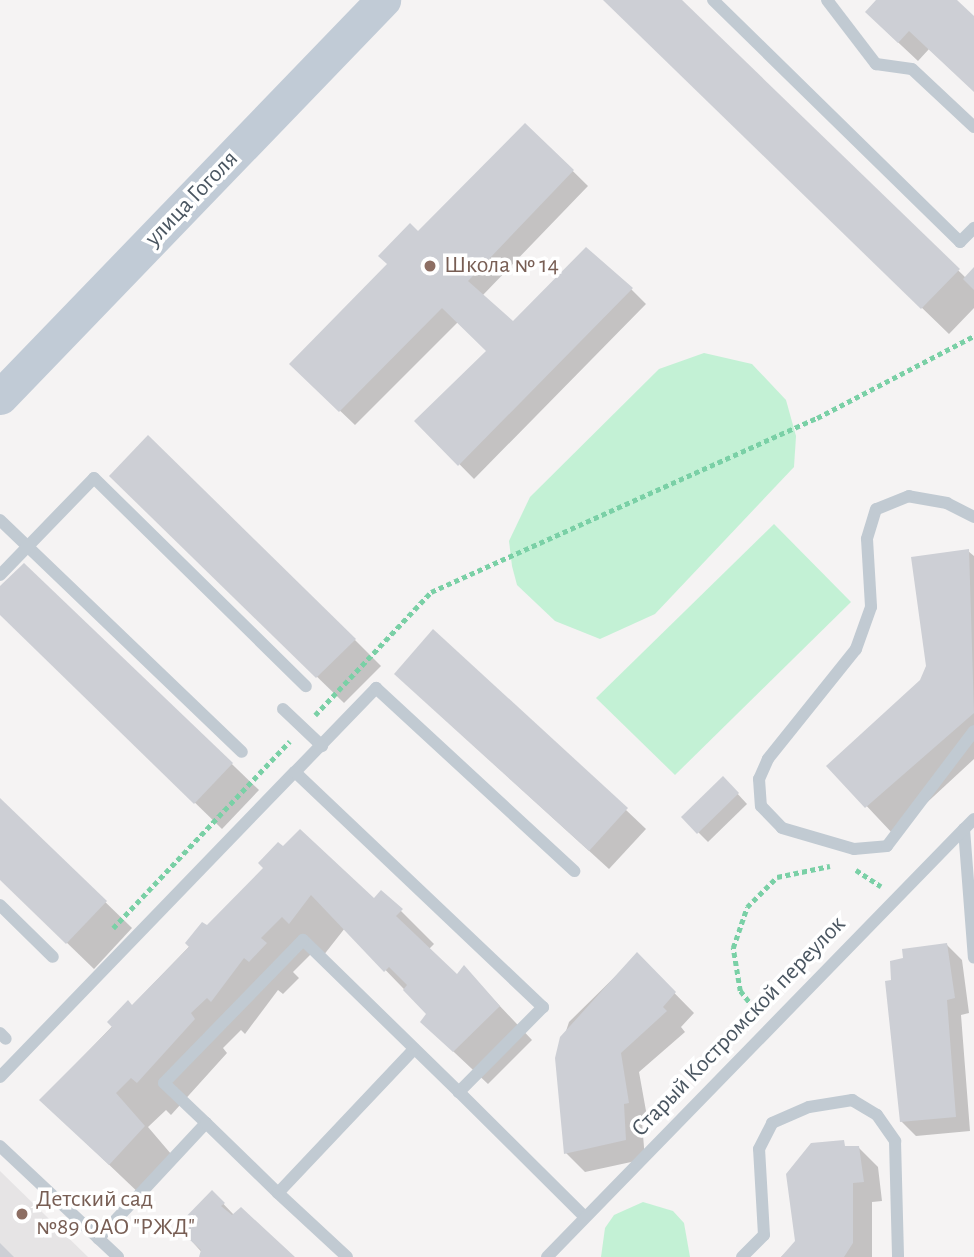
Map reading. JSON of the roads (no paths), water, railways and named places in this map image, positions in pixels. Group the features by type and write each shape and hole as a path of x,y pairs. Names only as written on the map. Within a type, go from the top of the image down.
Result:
{"street":[{"name":"улица Гоголя","path":"0,397 383,0"}],"lane":[{"path":"713,0 960,242 974,228"},
{"path":"827,0 876,64 912,69 974,127"},
{"path":"0,575 94,478 306,686"},
{"path":"974,517 947,503 909,496 876,509 867,539 871,607 856,649 768,759 759,779 761,806 782,828 854,849 887,846 974,731"},
{"path":"0,520 242,752"},
{"path":"0,1077 376,688 574,871"},
{"path":"283,709 321,746"},
{"path":"295,772 543,1007 459,1092"},
{"name":"Старый Костромской переулок","path":"547,1257 766,1026 974,819"},
{"path":"964,829 974,958"},
{"path":"0,905 53,957"},
{"path":"347,1257 164,1083 303,940 585,1217"},
{"path":"278,1193 414,1049"},
{"path":"742,1257 764,1235 759,1149 772,1123 809,1107 852,1100 877,1115 895,1141 898,1257"},
{"path":"98,1239 206,1124"},
{"path":"0,1146 118,1257"}],"place":[{"name":"Школа № 14","path":"430,266"},
{"name":"Детский сад №89 ОАО \"РЖД\"","path":"22,1214"}]}
